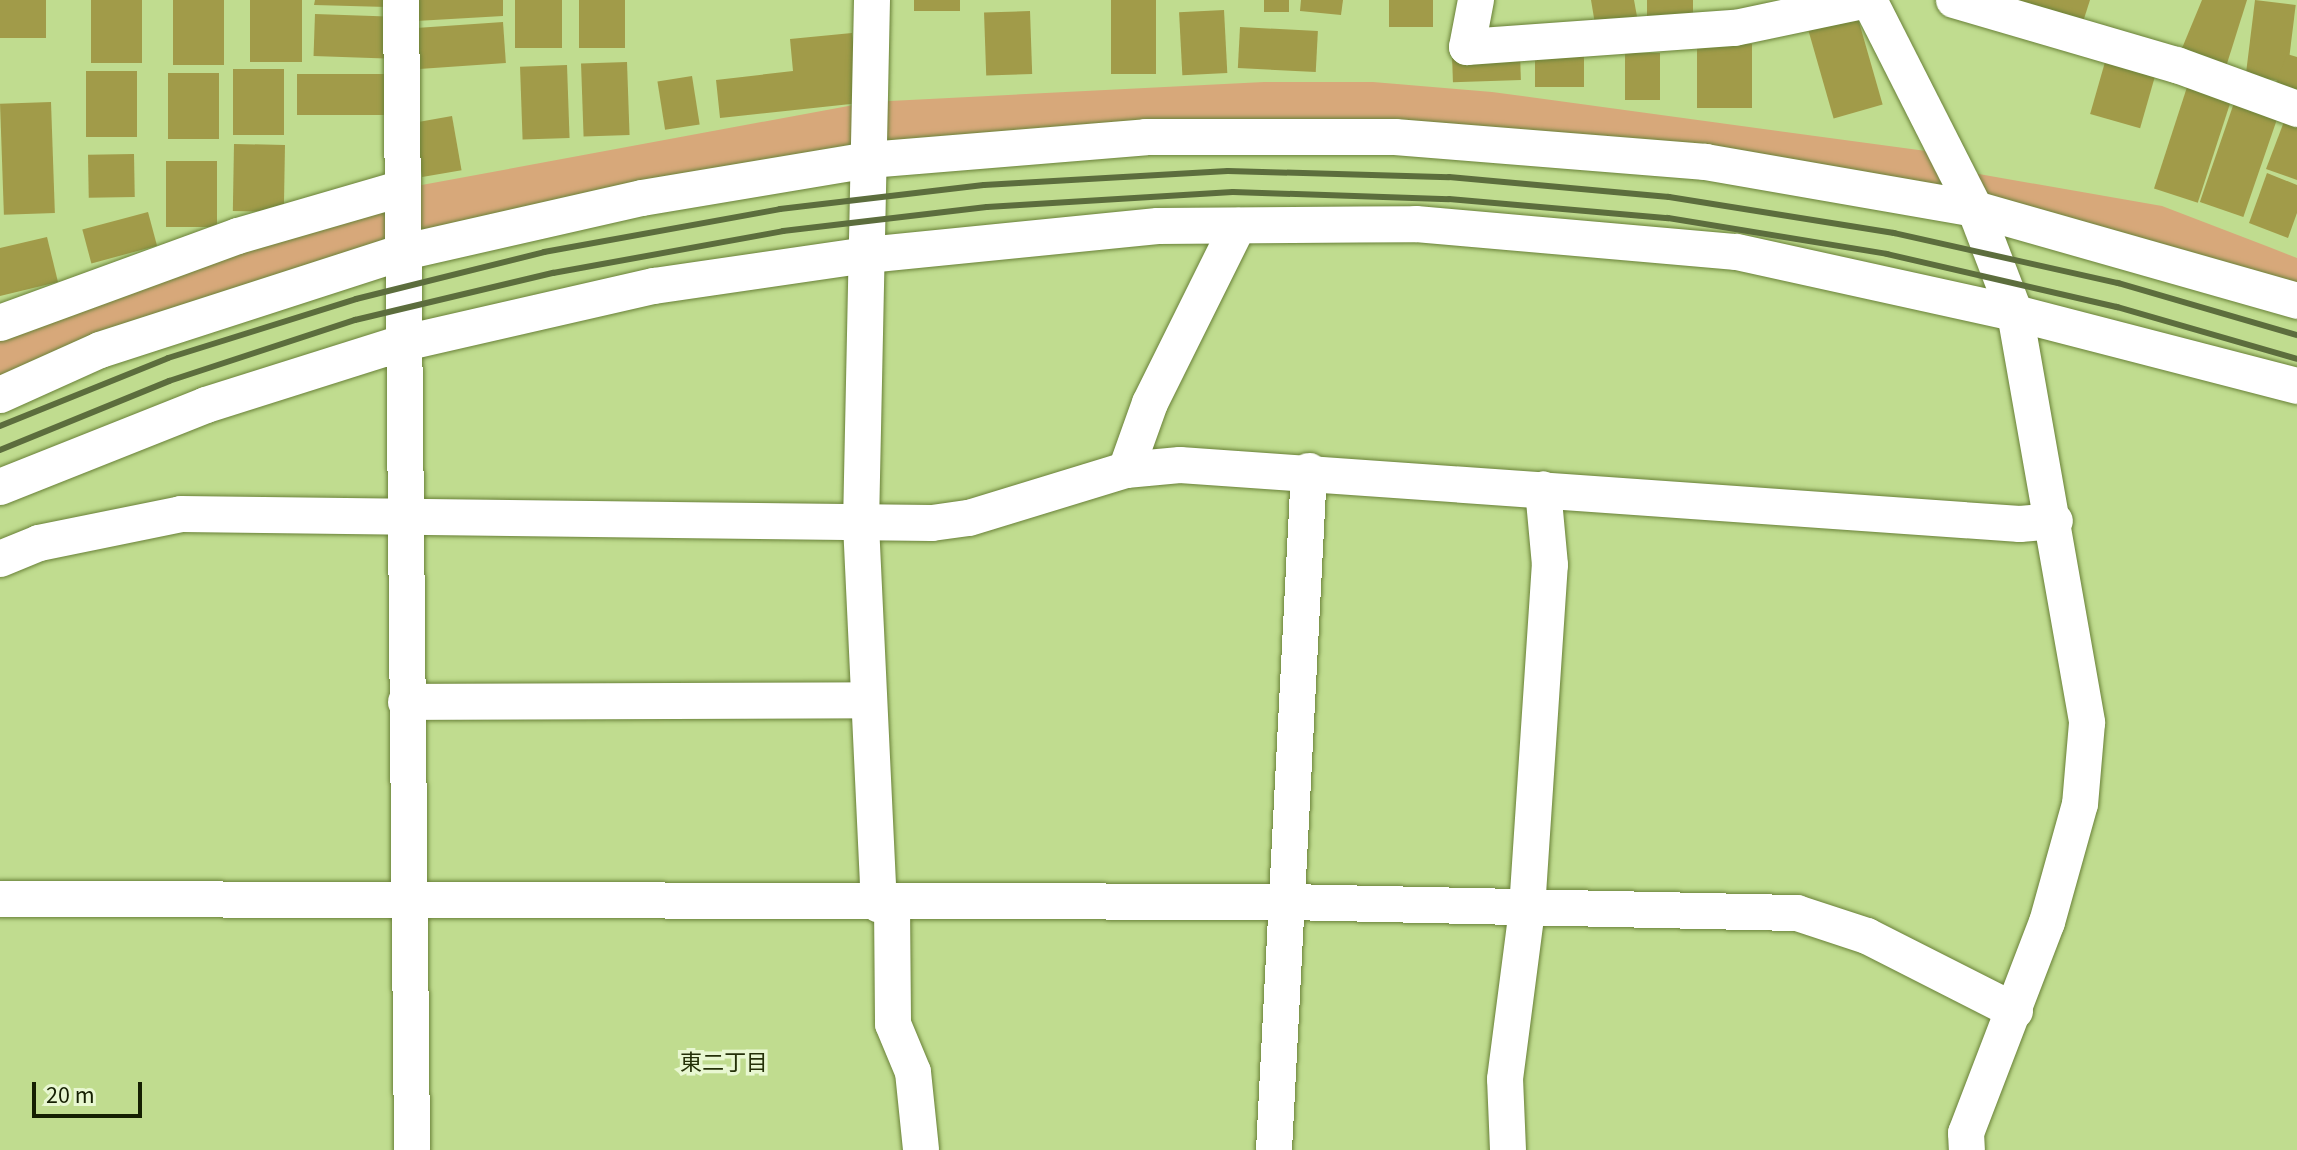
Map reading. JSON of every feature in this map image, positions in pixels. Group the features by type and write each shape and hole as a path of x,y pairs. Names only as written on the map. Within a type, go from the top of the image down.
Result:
{"street":[{"path":"401,0 400,344 411,898 412,1150"},
{"path":"872,0 861,524 869,700 893,1024 913,1072 921,1150"},
{"path":"1476,0 1467,47 1735,28 1868,0 1975,209 2015,313 2055,521 2087,723 2080,804 2015,1011 1966,1133 1967,1150"},
{"path":"1954,0 2177,65 2297,109"},
{"path":"0,395 100,350 400,253 642,198 869,160 1146,137 1395,137 1706,162 1975,209 2297,301"},
{"path":"0,323 238,236 400,189"},
{"path":"0,487 206,405 400,344 654,286 867,255 1158,226 1416,224 1737,252 2015,313 2297,386"},
{"path":"1126,470 1150,403 1238,226"},
{"path":"0,559 39,543 181,514 404,521 861,524 969,518 1126,470 1180,465 1309,471 2020,524 2055,521"},
{"path":"1274,1150 1309,471"},
{"path":"1508,1150 1505,1079 1527,909 1550,565 1543,489"},
{"path":"406,702 869,700"},
{"path":"0,899 411,898 886,905 1287,902 1797,913 1867,936 2015,1011"}],"shaded area":[{"path":"1264,82 1373,82 1492,92 1926,151 1954,205 1291,136 642,198 0,395 0,326 400,189 870,102"},
{"path":"1956,170 2162,206 2269,247 2297,258 2297,301 1975,209"}],"building":[{"path":"0,0 46,0 46,38 0,38"},
{"path":"91,0 142,0 142,63 91,63"},
{"path":"173,0 224,0 224,65 173,65"},
{"path":"250,0 302,0 302,62 250,62"},
{"path":"315,0 387,0 387,7 314,5"},
{"path":"415,0 503,0 503,16 416,21"},
{"path":"515,0 562,0 562,48 515,48"},
{"path":"579,0 625,0 625,48 579,48"},
{"path":"914,0 960,0 960,11 914,11"},
{"path":"1111,0 1156,0 1156,74 1111,74"},
{"path":"1264,0 1289,0 1289,12 1264,12"},
{"path":"1301,0 1343,0 1341,15 1300,11"},
{"path":"1389,0 1433,0 1433,27 1389,27"},
{"path":"1591,0 1634,0 1638,22 1596,30"},
{"path":"1647,0 1693,0 1693,19 1647,19"},
{"path":"1999,0 2090,0 2082,25"},
{"path":"2202,0 2247,0 2225,70 2180,53"},
{"path":"2255,0 2296,5 2286,81 2246,76"},
{"path":"1224,10 1227,73 1182,75 1179,12"},
{"path":"1030,11 1032,74 986,76 984,13"},
{"path":"315,14 387,17 385,58 314,56"},
{"path":"1857,15 1883,104 1834,118 1808,29"},
{"path":"503,22 506,63 419,69 416,28"},
{"path":"1240,27 1318,31 1316,72 1238,68"},
{"path":"852,33 860,103 720,118 716,80 793,71 790,39"},
{"path":"1697,44 1752,44 1752,108 1697,108"},
{"path":"1625,53 1660,53 1660,100 1625,100"},
{"path":"1520,54 1521,80 1453,82 1452,56"},
{"path":"2287,54 2297,57 2297,99 2273,90"},
{"path":"1535,56 1584,56 1584,87 1535,87"},
{"path":"627,62 630,135 584,137 581,64"},
{"path":"2105,62 2155,76 2140,128 2090,114"},
{"path":"567,65 570,138 523,140 520,67"},
{"path":"233,69 284,69 284,135 233,135"},
{"path":"86,71 137,71 137,137 86,137"},
{"path":"168,73 219,73 219,139 168,139"},
{"path":"297,74 387,74 387,115 297,115"},
{"path":"692,76 700,124 665,130 657,81"},
{"path":"2188,84 2232,98 2198,203 2154,189"},
{"path":"2236,97 2279,112 2243,217 2200,202"},
{"path":"51,102 55,213 4,215 0,104"},
{"path":"452,116 462,170 422,177 413,123"},
{"path":"2285,119 2297,124 2297,180 2266,169"},
{"path":"234,144 285,145 284,212 233,211"},
{"path":"134,154 135,197 89,198 88,155"},
{"path":"166,161 217,161 217,227 166,227"},
{"path":"2267,173 2297,185 2297,213 2288,238 2249,223"},
{"path":"148,212 157,246 91,263 82,230"},
{"path":"47,237 58,282 0,296 0,248"}],"railway":[{"path":"0,426 168,358 356,299 544,252 780,209 984,185 1228,171 1449,177 1669,197 1894,233 2118,283 2297,335"},
{"path":"0,450 169,381 355,320 553,273 783,231 987,207 1233,192 1449,199 1668,218 1887,254 2117,307 2297,359"}],"district":[{"name":"東二丁目","path":"724,1064"}]}
